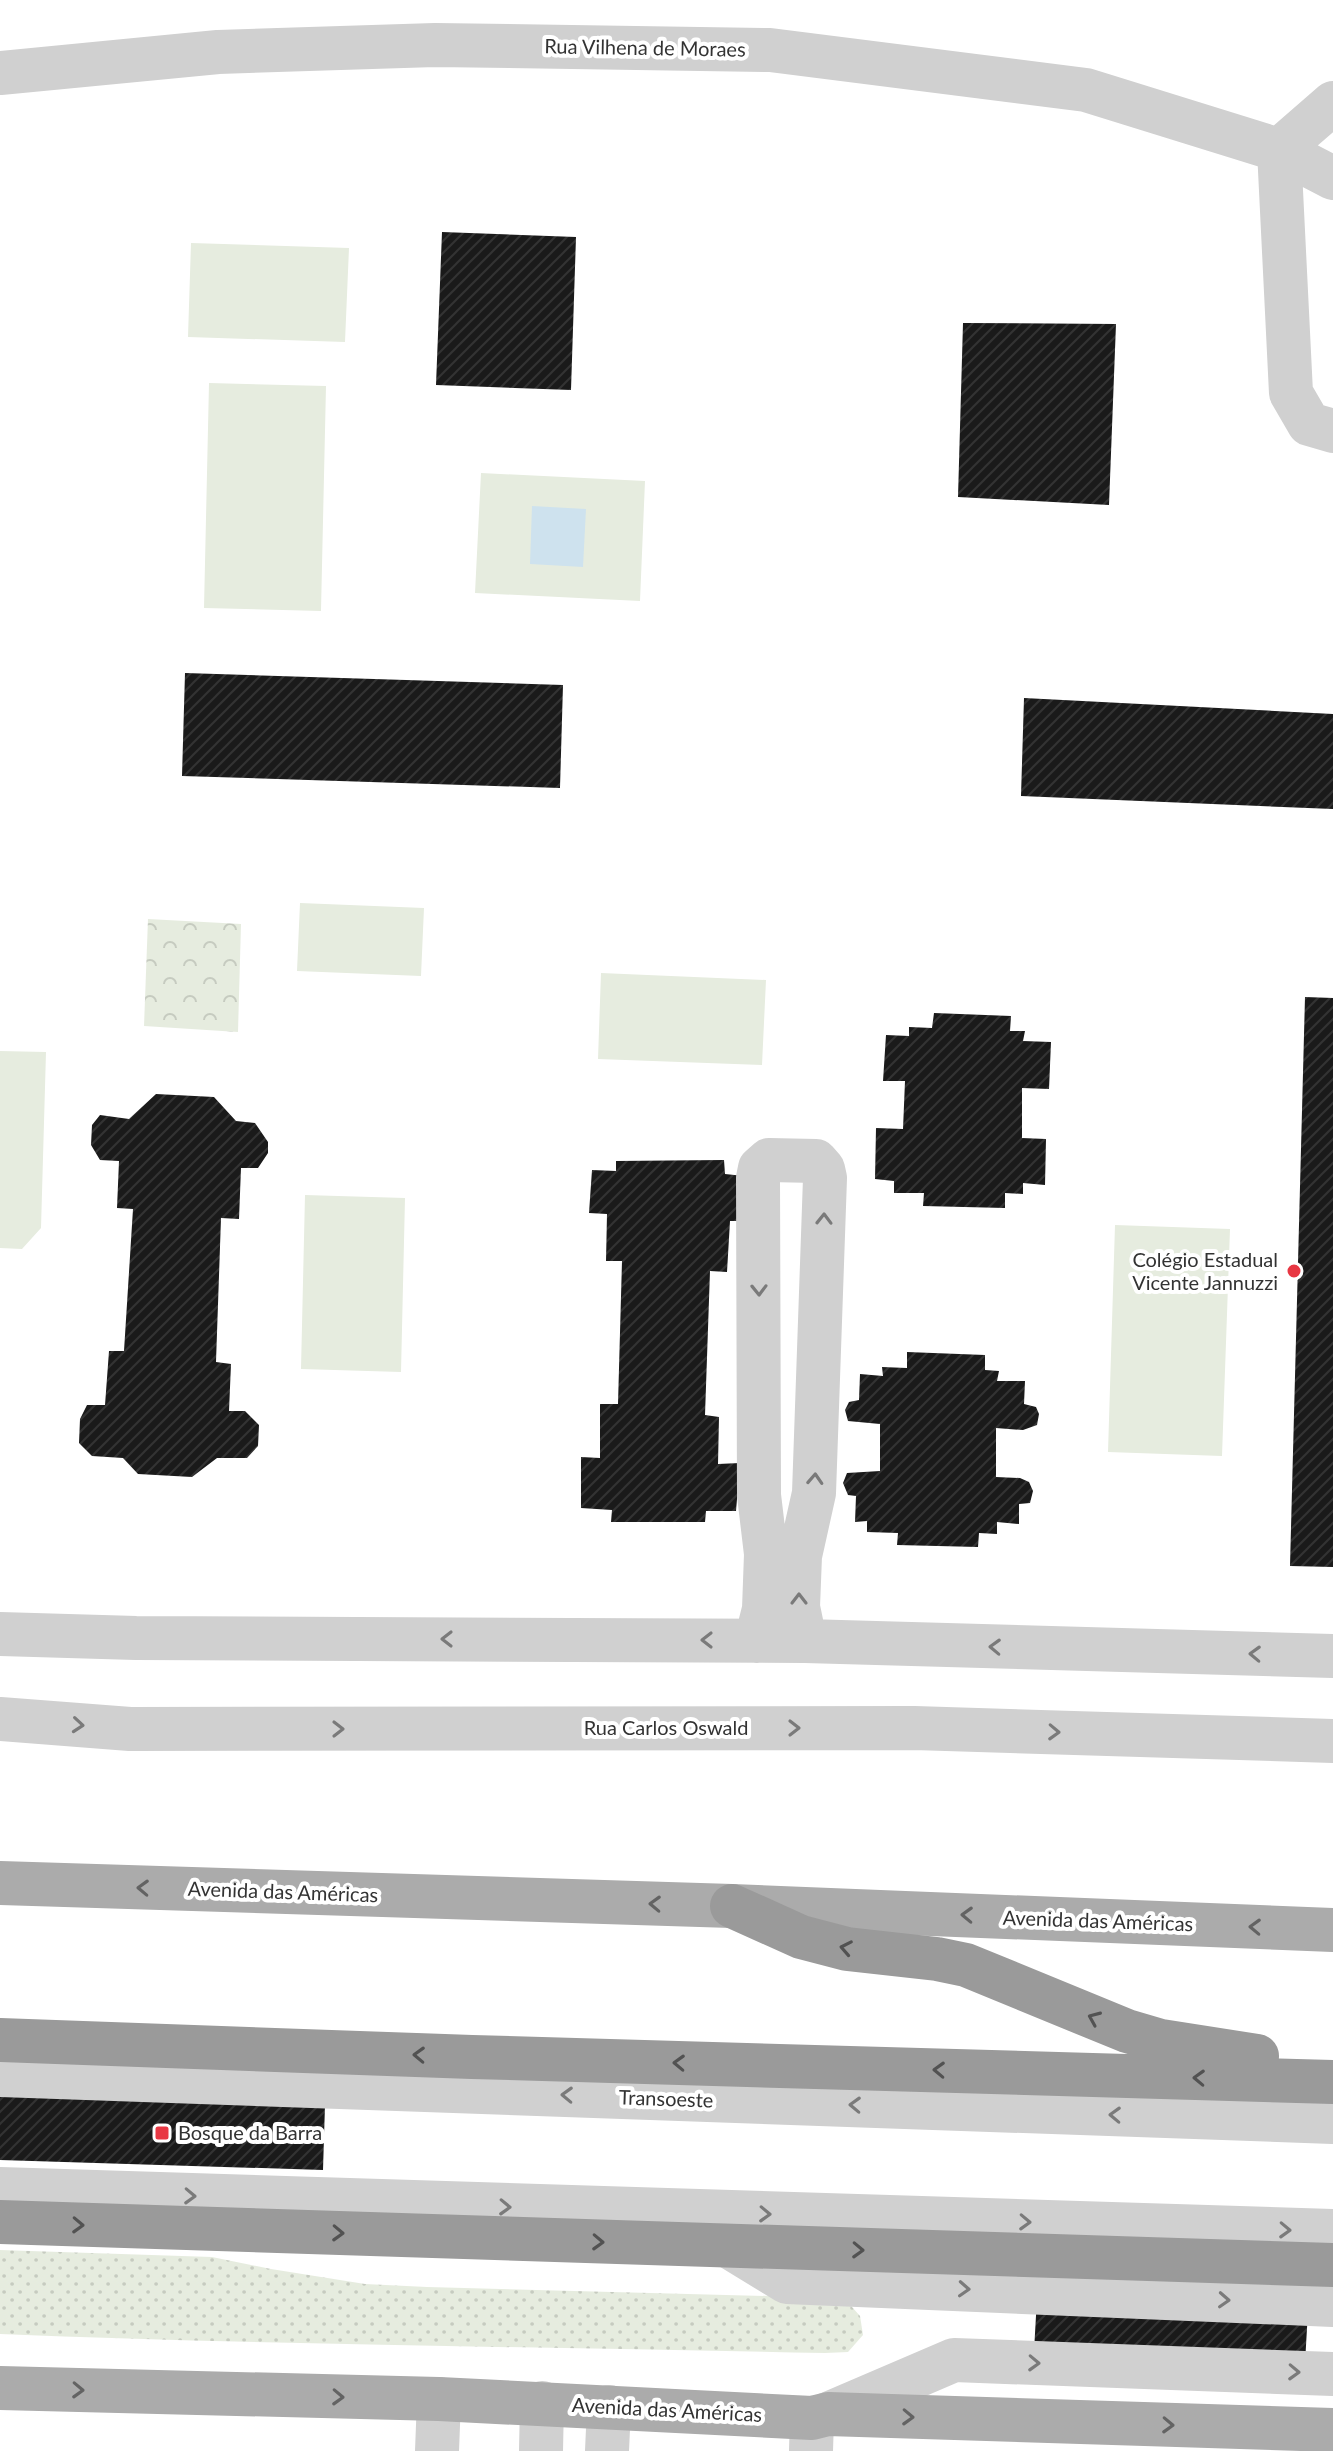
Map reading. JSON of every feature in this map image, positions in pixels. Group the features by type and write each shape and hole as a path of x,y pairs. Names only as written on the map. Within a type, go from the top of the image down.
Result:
{"highway":[{"path":"732,1906 801,1937 847,1949 966,1965 1149,2038 1333,2073"},
{"path":"0,2040 1333,2082"},
{"path":"0,2222 1333,2265"}],"main road":[{"name":"Avenida das Américas","path":"0,1883 732,1906 1333,1930"},
{"name":"Avenida das Américas","path":"0,2388 542,2403 817,2428 1313,2437"}],"street":[{"name":"Rua Vilhena de Moraes","path":"0,73 218,52 419,45 770,50 1086,90 1279,150 1333,178"},
{"path":"1333,103 1279,150 1291,393 1309,424 1333,431"},
{"path":"756,1641 764,1609 766,1554 759,1495 758,1178 760,1168 769,1160 816,1161 823,1169 825,1178 814,1493 800,1556 798,1607 805,1641"},
{"path":"0,1634 136,1638 805,1641 1333,1656"},
{"name":"Rua Carlos Oswald","path":"0,1719 130,1729 914,1728 1333,1741"},
{"name":"Transoeste","path":"0,2075 1333,2122"},
{"path":"0,2096 338,2113 481,2092"},
{"path":"0,2163 339,2172 427,2204"},
{"path":"0,2189 1333,2231"},
{"path":"728,2246 787,2282 1333,2305"},
{"path":"817,2428 954,2360 1333,2374"},
{"path":"437,2451 439,2399"},
{"path":"541,2451 542,2403"},
{"path":"607,2451 609,2407"}],"green space":[{"path":"191,243 349,248 345,342 188,337"},
{"path":"209,383 326,386 321,611 204,608"},
{"path":"481,473 645,481 640,601 475,593"},
{"path":"300,903 424,908 421,976 297,971"},
{"path":"148,919 241,924 238,1032 144,1026"},
{"path":"601,973 766,980 762,1065 598,1059"},
{"path":"0,1051 46,1052 41,1228 22,1249 0,1248"},
{"path":"305,1195 405,1198 401,1372 301,1369"},
{"path":"1115,1225 1230,1229 1222,1456 1108,1452"},
{"path":"0,2250 212,2257 365,2284 844,2298 860,2316 863,2335 848,2352 825,2353 0,2334"}],"water":[{"path":"532,506 586,509 583,567 530,564"}],"building":[{"path":"442,232 576,237 571,390 436,385"},
{"path":"963,323 1116,324 1109,505 958,497"},
{"path":"185,673 563,685 560,788 182,776"},
{"path":"1024,698 1333,714 1333,809 1021,796"},
{"path":"1305,997 1333,998 1333,1567 1290,1566"},
{"path":"934,1013 1011,1016 1010,1031 1025,1031 1023,1041 1051,1042 1049,1089 1022,1088 1022,1138 1046,1139 1045,1185 1023,1183 1023,1194 1005,1193 1005,1208 923,1206 924,1193 894,1193 894,1181 875,1179 876,1128 903,1129 905,1081 883,1081 886,1035 909,1036 909,1027 932,1028"},
{"path":"156,1094 214,1097 236,1121 255,1123 268,1142 268,1153 258,1168 241,1168 239,1219 221,1218 216,1362 231,1364 229,1411 245,1411 259,1425 258,1446 247,1458 217,1458 192,1477 138,1474 123,1458 92,1456 79,1443 80,1419 87,1405 105,1405 109,1351 124,1351 133,1209 117,1208 119,1161 100,1160 91,1145 92,1125 100,1115 129,1119"},
{"path":"724,1160 725,1174 744,1176 747,1221 730,1221 727,1272 710,1271 705,1415 719,1417 718,1464 740,1463 736,1511 706,1511 705,1522 611,1522 612,1510 581,1508 581,1457 600,1458 600,1404 618,1404 622,1261 606,1261 607,1214 589,1213 592,1170 616,1171 616,1161"},
{"path":"907,1352 985,1355 985,1370 999,1371 997,1381 1025,1381 1024,1404 1036,1407 1039,1414 1037,1425 1023,1430 996,1428 996,1477 1020,1478 1029,1482 1033,1491 1030,1503 1019,1504 1019,1524 997,1522 997,1534 979,1533 978,1547 897,1545 898,1533 867,1532 867,1521 855,1522 856,1496 848,1495 843,1483 847,1473 880,1471 880,1424 848,1421 845,1410 849,1402 859,1400 860,1374 883,1376 882,1367 907,1368"},
{"name":"Bosque da Barra","path":"0,2093 325,2105 323,2170 0,2160"},
{"path":"1037,2298 1308,2311 1305,2363 1034,2351"}],"place":[{"name":"Colégio Estadual Vicente Jannuzzi","path":"1294,1271"},
{"name":"Bosque da Barra","path":"162,2133"}]}
